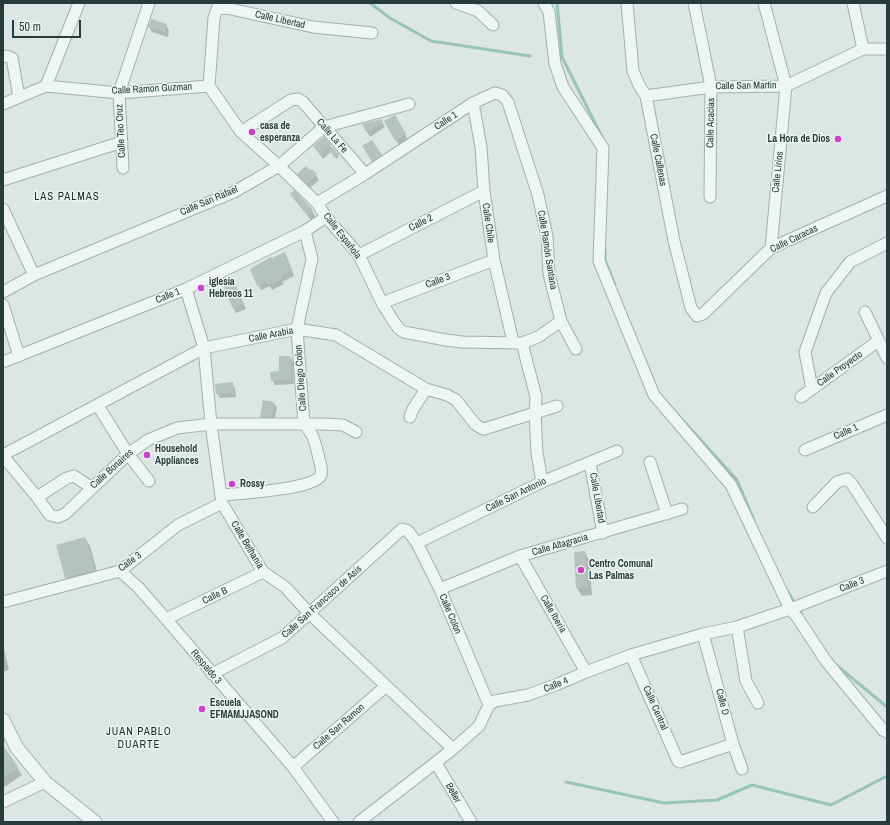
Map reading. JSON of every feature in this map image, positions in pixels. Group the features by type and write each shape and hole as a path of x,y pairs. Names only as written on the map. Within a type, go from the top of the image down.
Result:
{"street":[{"path":"46,86 79,3"},
{"name":"Calle Teo Cruz","path":"123,168 119,93 149,3"},
{"path":"456,3 478,11 493,25"},
{"name":"Calle Callenas","path":"627,3 633,71 639,86 646,96 674,241 691,308 697,316"},
{"name":"Calle Acacias","path":"694,3 711,87 710,197"},
{"name":"Calle Lirios","path":"764,3 786,86 771,248"},
{"path":"853,3 863,49"},
{"name":"Calle Libertad","path":"210,86 214,18 218,6 313,27 372,33"},
{"path":"549,6 555,64 563,87 603,148 599,261 654,395 731,485 790,609 798,618 826,661 883,730 887,732"},
{"name":"Calle San Martin","path":"646,96 711,87 786,86 863,49 887,49"},
{"path":"3,57 7,56 12,58 19,97"},
{"name":"Calle Ramon Guzman","path":"3,104 46,86 119,93 210,86"},
{"name":"Calle Española","path":"210,86 241,132 279,166 317,204 326,217 359,254 382,303 399,330 462,342 518,342"},
{"name":"Calle 1","path":"317,204 472,103 495,94 502,94 508,102"},
{"name":"Calle La Fe","path":"241,132 291,100 298,99 303,102 365,174"},
{"name":"Calle Ramón Santana","path":"508,102 538,195 547,236 550,274 561,321 576,349"},
{"name":"Calle Chile","path":"472,103 481,147 484,190 494,260 536,397 535,413 537,453 542,482"},
{"name":"Calle San Rafael","path":"3,292 34,275 234,192 279,166 324,127 408,104"},
{"path":"3,180 122,142"},
{"name":"Calle 2","path":"359,254 484,190"},
{"name":"Calle Caracas","path":"697,316 704,314 771,248 887,196"},
{"path":"3,209 34,275"},
{"name":"Calle 1","path":"3,362 186,289 305,231 326,217"},
{"name":"Calle Diego Colon","path":"305,231 312,259 298,329 304,424 312,433 322,476"},
{"path":"812,389 805,352 826,293 850,262 887,243"},
{"name":"Calle 3","path":"382,303 494,260"},
{"name":"Calle Bethania","path":"186,289 204,348 211,424 221,499 263,572 286,587 310,614 453,749"},
{"path":"3,305 19,356"},
{"path":"865,312 886,355"},
{"path":"518,342 538,337 561,321"},
{"name":"Calle Arabia","path":"3,456 204,348 298,329 336,335 426,388 448,395 456,400 480,428 557,406"},
{"name":"Calle Proyecto","path":"801,397 878,341"},
{"path":"410,417 413,408 426,388"},
{"path":"98,406 128,454 150,481"},
{"name":"Calle 1","path":"805,450 887,415"},
{"name":"Calle Bonaires","path":"3,456 50,515 58,517 64,514 128,454 148,440 177,428 211,424 304,424 343,425 356,432"},
{"name":"Calle San Antonio","path":"417,544 542,482 617,451"},
{"path":"650,462 668,514"},
{"name":"Calle Libertad","path":"590,463 603,533"},
{"path":"37,497 66,478 74,476 92,488"},
{"name":"Calle 3","path":"3,602 120,571 178,524 221,499 282,489 317,481 322,476"},
{"path":"813,508 838,482 847,479 852,484 887,538"},
{"name":"Calle Altagracia","path":"440,589 520,556 682,509"},
{"name":"Calle Colon","path":"402,529 408,531 417,544 440,589 489,705"},
{"name":"Calle San Francisco de Asis","path":"212,674 282,638 402,529"},
{"name":"Calle Iberia","path":"520,556 586,672"},
{"name":"Respaldo 3","path":"120,571 138,587 293,767 333,822"},
{"name":"Calle 3","path":"790,609 887,571"},
{"name":"Calle B","path":"166,619 263,572"},
{"name":"Calle 4","path":"489,705 495,701 534,693 631,655 703,634 737,627 790,609"},
{"path":"737,627 746,681 758,703"},
{"name":"Calle D","path":"703,634 733,744 742,769"},
{"name":"Calle Central","path":"631,655 678,761 680,762 733,744"},
{"name":"Calle San Ramon","path":"293,767 386,686"},
{"path":"359,822 436,763 479,726 489,705"},
{"path":"3,720 17,748 45,782 95,822"},
{"name":"Beller","path":"436,763 471,822"},
{"path":"3,802 45,782"}],"building":[{"path":"151,19 167,24 165,32 148,27"},
{"path":"395,115 406,134 395,141 384,121"},
{"path":"382,119 383,122 366,132 362,124"},
{"path":"324,137 331,145 320,154 313,146"},
{"path":"372,140 382,155 372,161 362,146"},
{"path":"332,147 339,155 335,158 329,150"},
{"path":"306,166 317,174 307,184 297,174"},
{"path":"294,190 313,210 308,215 290,194"},
{"path":"285,252 292,270 280,276 282,279 268,285 266,282 257,286 250,269 271,257 272,258"},
{"path":"233,279 244,304 233,309 222,283"},
{"path":"279,356 290,356 292,379 271,381 270,372 279,371"},
{"path":"233,382 234,392 216,394 215,384"},
{"path":"263,400 274,402 272,417 260,417"},
{"path":"85,537 95,570 65,578 56,545"},
{"name":"Centro Comunal Las Palmas","path":"585,551 588,587 576,588 574,552"},
{"path":"3,745 18,767 3,777"}],"waterway":[{"path":"370,3 390,18 431,41 530,56"},
{"path":"557,3 562,57 602,137"},
{"path":"605,250 605,260 615,285"},
{"path":"668,404 737,480 754,520"},
{"path":"788,592 802,615"},
{"path":"835,664 887,707"},
{"path":"566,782 664,803 717,800 752,785 831,805 887,776"}],"place":[{"name":"casa de esperanza","path":"252,132"},
{"name":"La Hora de Dios","path":"838,139"},
{"name":"iglesia Hebreos 11","path":"201,288"},
{"name":"Household Appliances","path":"147,455"},
{"name":"Rossy","path":"232,484"},
{"name":"Centro Comunal Las Palmas","path":"581,570"},
{"name":"Escuela EFMAMJJASOND","path":"202,709"}],"district":[{"name":"LAS PALMAS","path":"67,197"},
{"name":"JUAN PABLO DUARTE","path":"139,738"}]}
